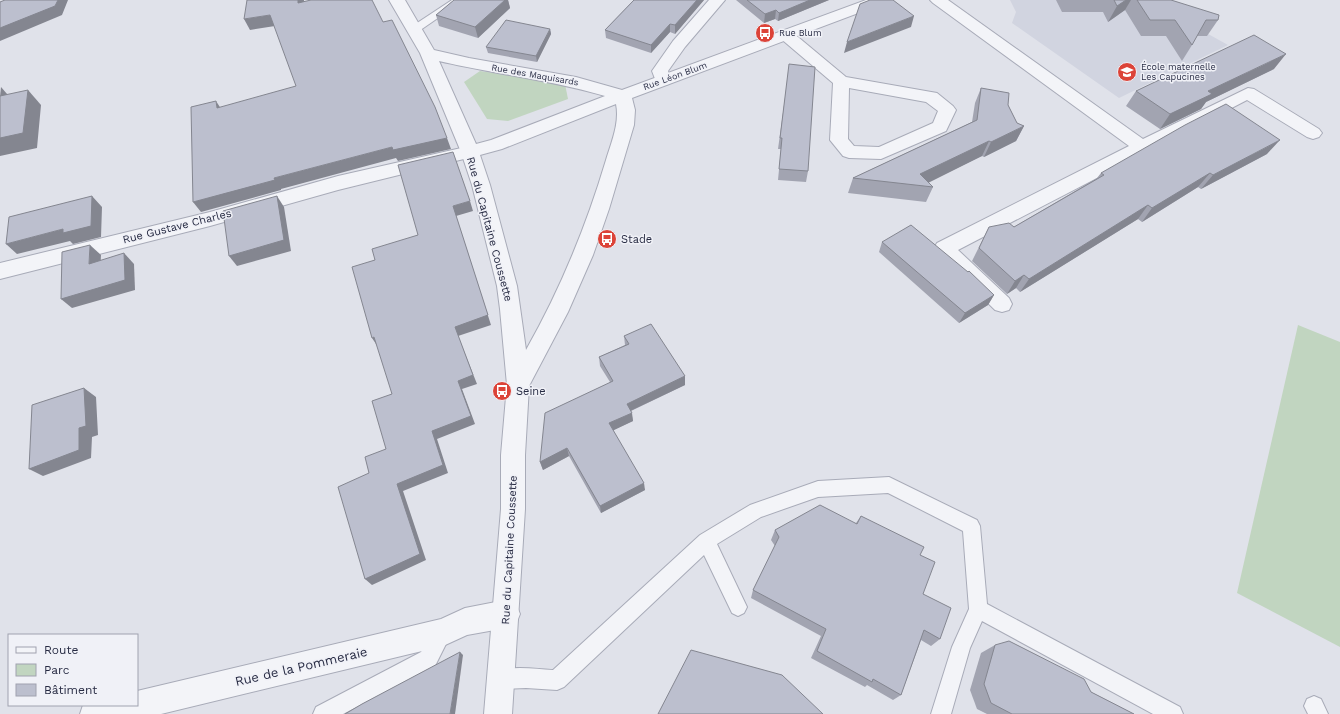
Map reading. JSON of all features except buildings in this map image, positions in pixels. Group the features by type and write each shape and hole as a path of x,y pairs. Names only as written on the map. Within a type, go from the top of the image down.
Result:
{"street":[{"name":"Rue du Capitaine Coussette","path":"397,0 428,53 470,152 481,185 507,286 511,309 518,384 513,455 513,509 498,714"},
{"path":"663,80 660,71 679,44 717,0"},
{"name":"Rue Léon Blum","path":"470,152 496,145 663,80 880,0"},
{"path":"938,0 1142,147"},
{"path":"786,35 841,82 932,97 947,110 940,127 881,153 849,152 839,140 841,82"},
{"name":"Rue des Maquisards","path":"428,53 469,63 551,76 623,96"},
{"path":"441,84 446,76 455,69 469,63"},
{"path":"1002,304 944,248 1248,93 1312,133"},
{"path":"518,384 559,308 591,235 625,125 626,110 623,96"},
{"name":"Rue Gustave Charles","path":"0,271 210,219 338,183 470,152"},
{"name":"Rue de la Pommeraie","path":"138,705 443,632 465,622 506,614"},
{"name":"Rue de la Pommeraie","path":"94,714 135,706"}],"lane":[{"path":"415,29 459,0"},
{"path":"501,679 526,678 557,680 706,541 756,511 818,489 889,485 971,526 978,609 961,647 940,714"},
{"path":"706,541 738,607"},
{"path":"978,609 1173,714"},
{"path":"323,714 428,659 443,632"}],"shaded area":[{"name":"École maternelle Les Capucines","path":"1010,0 1147,0 1228,45 1119,98 1012,23 1016,12"}],"green space":[{"path":"480,71 565,84 568,99 508,121 487,119 464,82"},
{"path":"1298,325 1340,342 1340,647 1237,593"}],"place":[{"name":"Rue Blum","path":"765,33"},
{"name":"École maternelle Les Capucines","path":"1127,72"},
{"name":"Stade","path":"607,239"},
{"name":"Seine","path":"502,391"}]}
